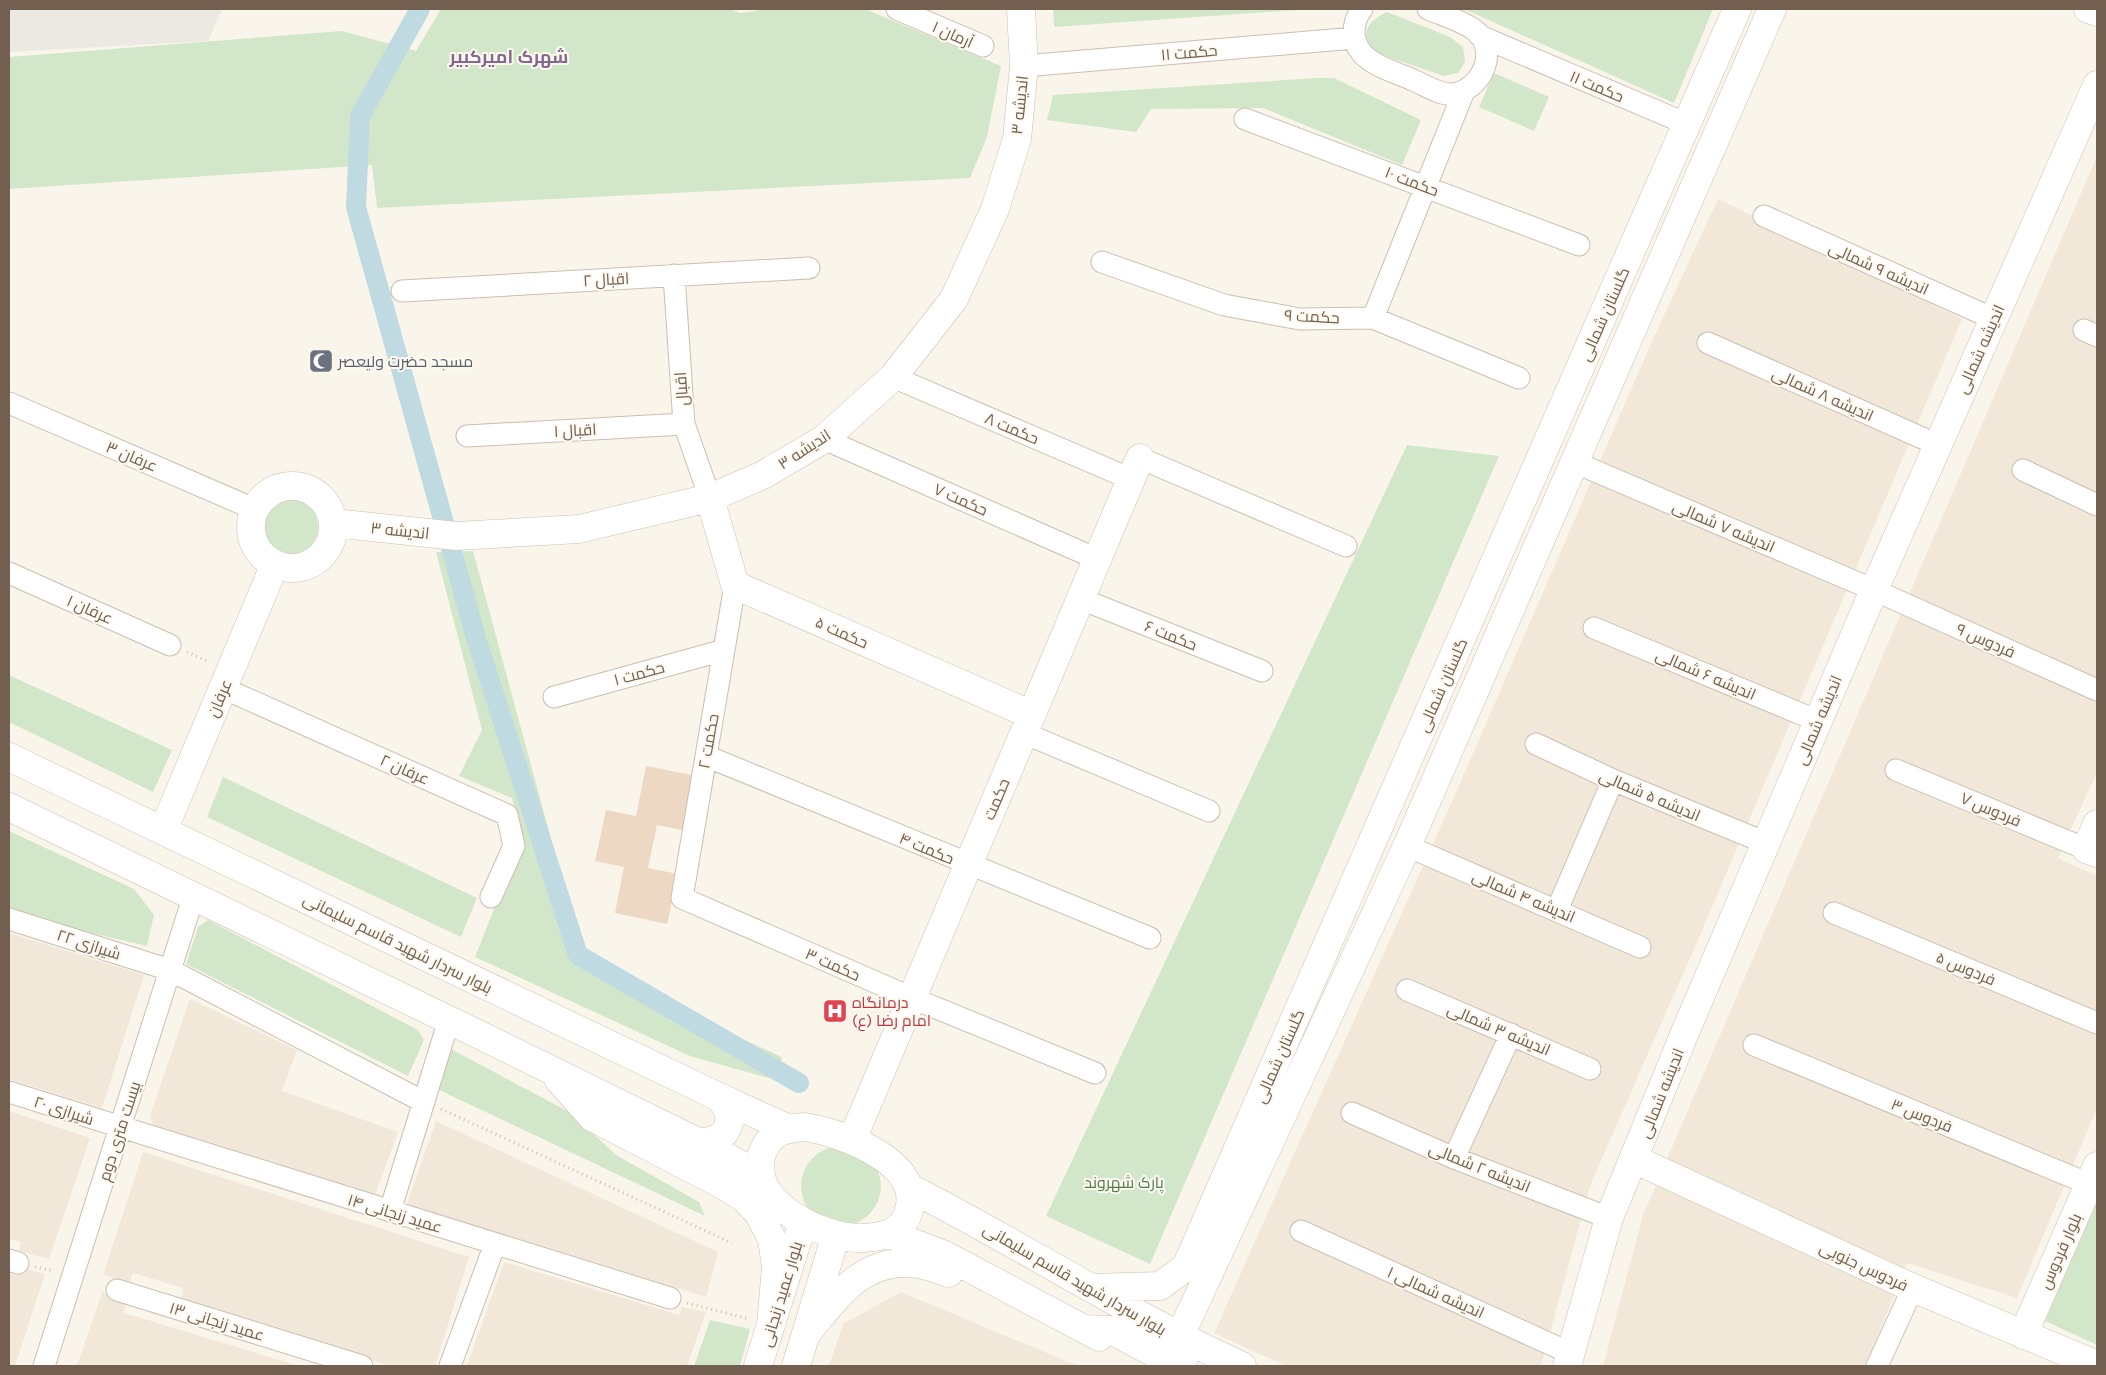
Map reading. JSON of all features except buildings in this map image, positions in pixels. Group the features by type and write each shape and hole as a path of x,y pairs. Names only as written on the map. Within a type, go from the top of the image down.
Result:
{"main road":[{"name":"اندیشه ۳","path":"334,523 456,536 578,529 710,498 763,475 824,439 893,377 954,299 995,209 1017,139 1024,66 1021,9"},
{"name":"گلستان شمالی","path":"1090,1288 1160,1286 1186,1267 1737,9"},
{"name":"گلستان شمالی","path":"1180,1338 1408,846 1772,9"},
{"path":"2088,9 2097,12"},
{"name":"اندیشه شمالی","path":"1569,1359 1609,1218 1874,590 2097,85"},
{"path":"1545,450 1574,462"},
{"name":"حکمت","path":"852,1140 1136,468"},
{"path":"299,486 310,489 322,499 331,512 334,523 330,544 316,560 296,568 275,564 258,551 251,531 254,510 260,500 278,488 299,486"},
{"path":"710,498 735,585"},
{"name":"عرفان","path":"163,831 275,564"},
{"name":"حکمت ۵","path":"735,585 1028,724"},
{"name":"بلوار سردار شهید قاسم سلیمانی","path":"9,757 719,1097 788,1128"},
{"path":"9,807 194,895 698,1142 760,1175"},
{"path":"2092,851 2097,824"},
{"path":"549,1069 592,1117 723,1185 744,1198 759,1214 772,1239 776,1267 771,1326"},
{"path":"698,1142 710,1142 720,1137 727,1128 728,1111 719,1097"},
{"path":"788,1128 820,1129 852,1140 886,1160 901,1174 910,1188 912,1206 904,1222 890,1234 879,1237 857,1238 836,1235 803,1222 768,1192 760,1175 760,1155 770,1138 788,1128"},
{"name":"فردوس جنوبی","path":"1634,1159 1913,1288 2097,1365"},
{"name":"بلوار فردوس","path":"2024,1335 2093,1175"},
{"name":"بلوار سردار شهید قاسم سلیمانی","path":"910,1188 968,1218 1180,1338 1242,1366"},
{"path":"945,1256 940,1232 947,1222 957,1218 968,1218"},
{"name":"بلوار عمید زنجانی","path":"758,1366 803,1222"},
{"path":"890,1234 945,1256 1153,1366"},
{"path":"796,1366 836,1235"},
{"path":"790,1262 805,1254 815,1257 822,1265 823,1276"},
{"path":"806,1334 845,1288 863,1273 885,1264 909,1262 1006,1289"},
{"path":"1084,1329 1111,1330 1165,1359 1176,1362 1183,1359 1187,1351 1180,1338"}],"street":[{"name":"آرمان ۱","path":"897,9 983,46"},
{"path":"1362,9 1356,21 1354,38 1357,47 1368,60 1445,94 1464,91 1479,80 1486,63 1484,44 1480,36"},
{"name":"حکمت ۱۱","path":"1428,9 1474,29 1480,36 1687,124"},
{"name":"حکمت ۱۱","path":"1024,66 1354,38"},
{"path":"1373,318 1464,91"},
{"name":"حکمت ۱۰","path":"1244,119 1579,245"},
{"name":"اندیشه ۹ شمالی","path":"1764,216 1994,319"},
{"name":"حکمت ۹","path":"1102,262 1224,305 1300,319 1373,318 1518,378"},
{"name":"اقبال ۲","path":"402,291 809,268"},
{"name":"اقبال","path":"674,275 684,424 710,498"},
{"name":"اندیشه ۸ شمالی","path":"1708,343 1938,445"},
{"name":"حکمت ۸","path":"893,377 1346,546"},
{"name":"عرفان ۳","path":"9,403 254,510"},
{"name":"اقبال ۱","path":"466,436 684,424"},
{"name":"حکمت ۷","path":"824,439 1097,559"},
{"name":"اندیشه ۷ شمالی","path":"1574,462 1874,590"},
{"path":"2023,470 2097,505"},
{"name":"عرفان ۱","path":"9,573 170,645"},
{"name":"حکمت ۲","path":"682,898 735,585"},
{"name":"فردوس ۹","path":"1874,590 2097,690"},
{"name":"حکمت ۶","path":"1080,599 1262,671"},
{"name":"اندیشه ۶ شمالی","path":"1594,628 1818,721"},
{"name":"حکمت ۱","path":"554,697 724,650"},
{"name":"عرفان ۲","path":"226,680 507,816 514,846 490,897"},
{"name":"حکمت ۵","path":"1028,724 1209,811"},
{"name":"اندیشه ۵ شمالی","path":"1536,744 1613,780 1766,844"},
{"name":"حکمت ۴","path":"706,756 1150,938"},
{"name":"فردوس ۷","path":"1896,770 2092,851"},
{"path":"1557,910 1613,780"},
{"name":"اندیشه ۴ شمالی","path":"1408,846 1640,947"},
{"name":"بیست متری دوم","path":"44,1366 194,895"},
{"name":"حکمت ۳","path":"682,898 912,998 1095,1073"},
{"name":"فردوس ۵","path":"1834,913 2097,1023"},
{"name":"شیرازی ۲۲","path":"9,919 170,970 424,1102"},
{"name":"اندیشه ۳ شمالی","path":"1407,990 1590,1069"},
{"path":"390,1211 449,1020"},
{"path":"1454,1158 1511,1034"},
{"name":"فردوس ۳","path":"1754,1045 2093,1175"},
{"name":"شیرازی ۲۰","path":"9,1092 120,1128"},
{"name":"اندیشه ۲ شمالی","path":"1352,1113 1454,1158 1609,1218"},
{"name":"عمید زنجانی ۱۴","path":"120,1128 670,1298"},
{"name":"اندیشه شمالی ۱","path":"1301,1230 1569,1359"},
{"path":"450,1366 494,1244"},
{"path":"1877,1366 1913,1288"},
{"name":"عمید زنجانی ۱۳","path":"117,1290 362,1366"}],"path":[{"path":"170,645 226,680"},
{"path":"424,1102 732,1243"},
{"path":"13,1261 72,1276"},
{"path":"670,1298 771,1326"}],"shaded area":[{"path":"9,9 222,9 208,41 9,52"},
{"path":"2097,156 2097,772 2058,858 2097,876 2097,1108 2017,1298 1907,1263 1866,1366 1603,1366 1643,1215"},
{"path":"1718,199 1962,319 1704,926 1590,1186 1541,1366 1286,1366 1214,1333 1461,781 1653,339"},
{"path":"9,933 144,975 102,1108 9,1079"},
{"path":"190,999 297,1050 282,1091 398,1132 375,1195 154,1128 150,1115"},
{"path":"9,1111 90,1138 49,1259 19,1251 21,1242 9,1239"},
{"path":"436,1121 718,1252 706,1297 407,1204"},
{"path":"143,1152 469,1257 435,1366 391,1366 181,1302 183,1288 133,1273 129,1283 103,1275"},
{"path":"504,1262 679,1315 682,1307 706,1312 687,1366 467,1366"},
{"path":"19,1267 45,1274 15,1366 9,1366 9,1273 17,1276"},
{"path":"102,1292 126,1300 124,1313 300,1366 77,1366"},
{"path":"901,1292 1078,1366 829,1366 843,1324"}],"green space":[{"path":"441,9 729,9 741,13 767,9 865,9 1001,66 987,137 970,178 377,208 372,165 9,189 9,57 342,31 416,51"},
{"path":"1053,9 1313,9 1054,27"},
{"path":"1464,9 1713,9 1674,103"},
{"path":"1387,12 1450,37 1463,47 1465,62 1458,73 1444,76 1373,52 1366,33 1375,19"},
{"path":"1494,73 1549,97 1534,131 1479,107"},
{"path":"1334,78 1421,120 1402,165 1263,108 1151,109 1136,132 1047,120 1053,95"},
{"name":"پارک شهروند","path":"1407,445 1499,456 1150,1264 1046,1216"},
{"path":"283,498 295,498 310,506 318,521 318,533 310,548 295,556 283,556 268,548 260,533 260,521 268,506"},
{"path":"473,551 586,968 782,1057 776,1080 690,1056 475,957 522,838 512,798 459,776 482,730 436,552"},
{"path":"9,675 172,750 153,792 9,722"},
{"path":"223,777 477,898 461,937 207,817"},
{"path":"9,831 134,889 154,915 147,946 9,914"},
{"path":"208,920 418,1030 424,1040 408,1076 186,964 198,927"},
{"path":"451,1049 571,1113 616,1155 699,1202 705,1216 435,1088"},
{"path":"841,1146 856,1149 869,1158 878,1171 881,1186 878,1201 869,1214 856,1223 841,1226 826,1223 813,1214 804,1201 801,1186 804,1171 813,1158 826,1149"},
{"path":"2097,1199 2097,1345 2045,1321"},
{"path":"710,1320 750,1329 740,1366 694,1366"}],"waterway":[{"path":"420,9 360,116 356,207 476,638 578,955 799,1083"}],"place":[{"name":"مسجد حضرت ولیعصر","path":"321,361"},
{"name":"درمانگاه امام رضا (ع)","path":"835,1011"}],"district":[{"name":"شهرک امیرکبیر","path":"509,57"}]}
